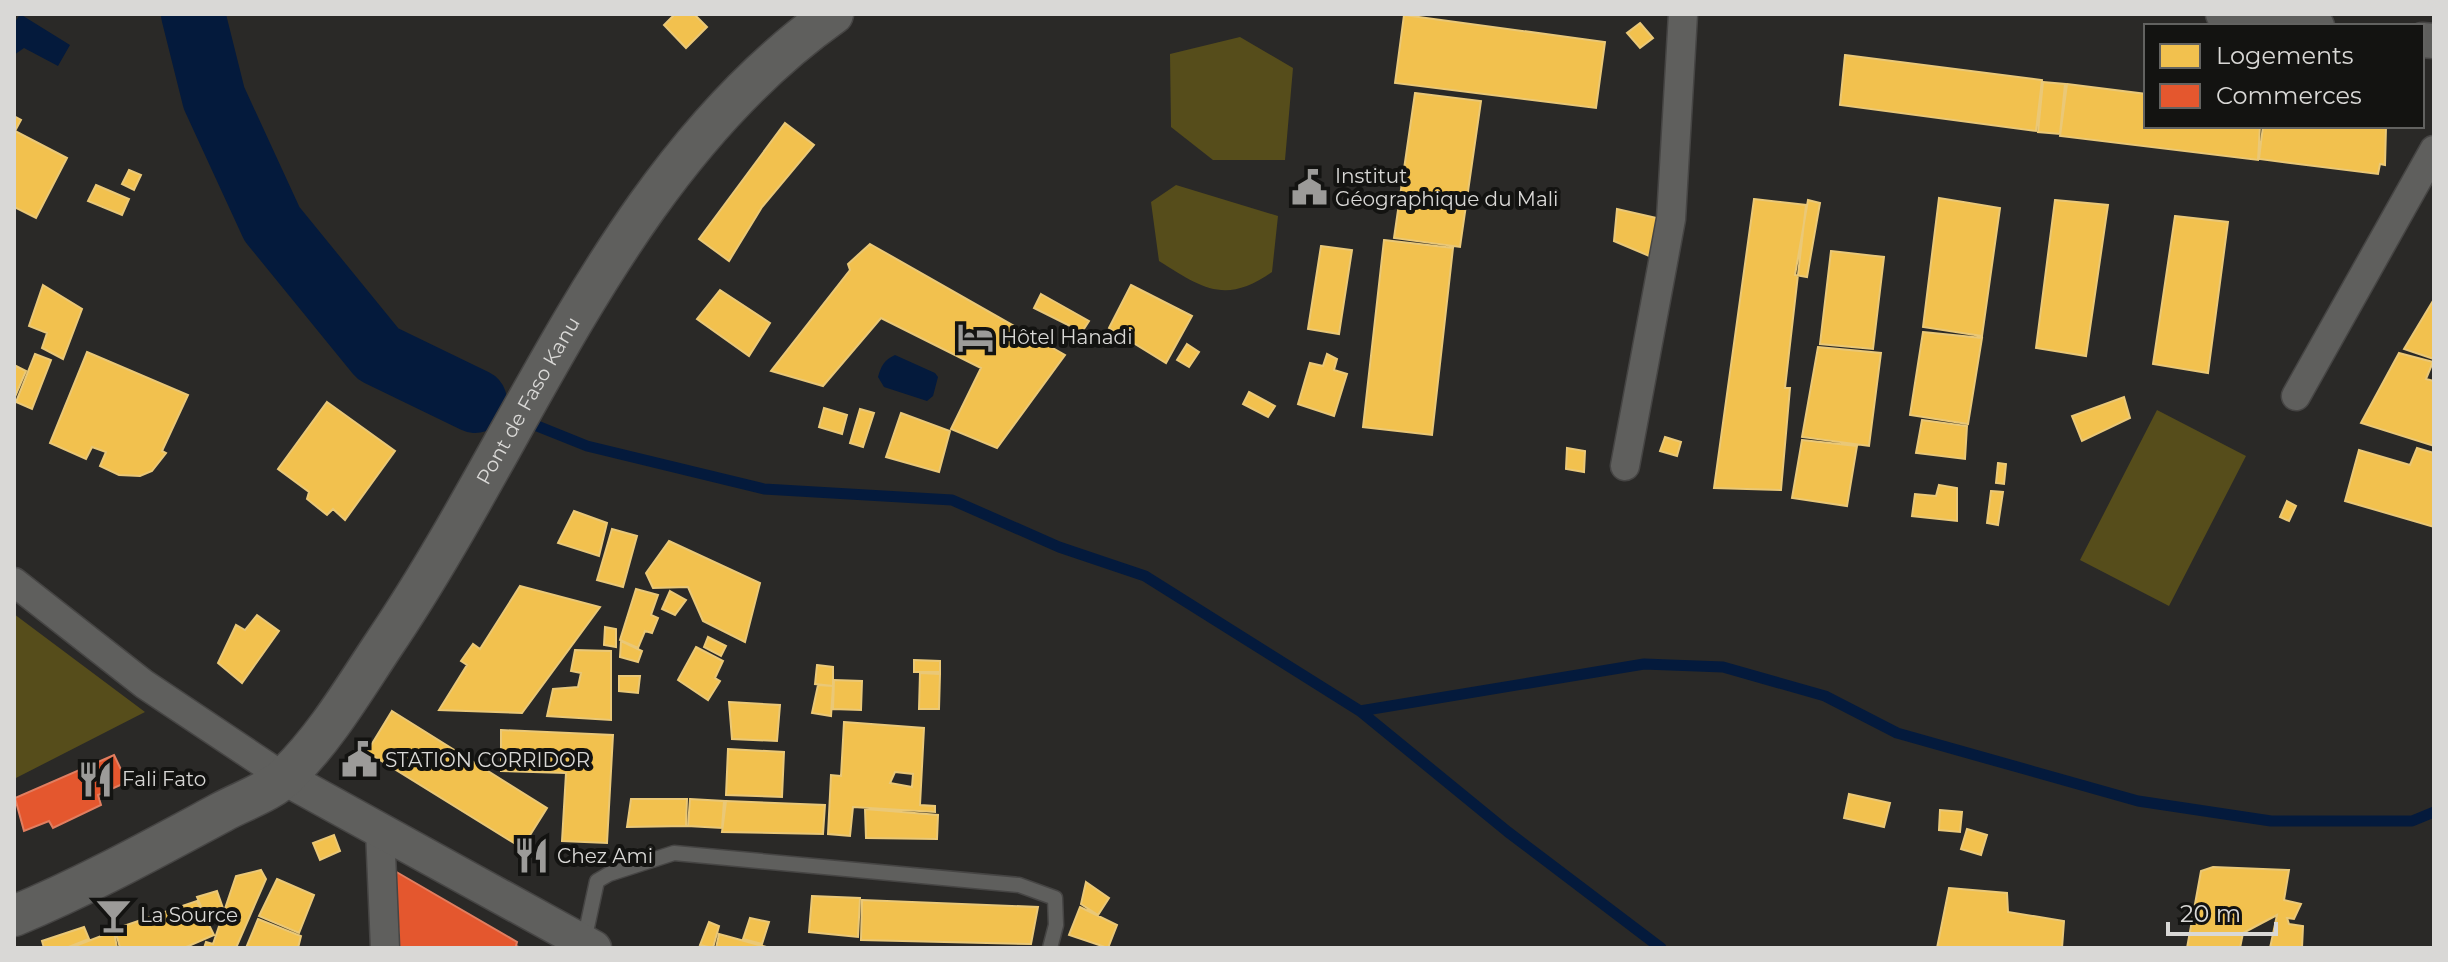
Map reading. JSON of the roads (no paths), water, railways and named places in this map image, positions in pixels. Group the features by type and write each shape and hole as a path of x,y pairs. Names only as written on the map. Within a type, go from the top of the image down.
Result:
{"main road":[{"name":"Pont de Faso Kanu","path":"285,778 335,718 433,573 583,305 639,214 688,154 780,54 833,14"},
{"path":"14,916 78,890 285,778"}],"street":[{"path":"1625,466 1671,219 1683,14"},
{"path":"2223,14 2301,24"},
{"path":"2296,396 2434,150"},
{"path":"14,582 144,684 285,778 589,945"},
{"path":"380,830 385,948"}],"lane":[{"path":"589,945 597,881 609,874 674,853 1019,885 1044,891 1055,898 1056,925 1050,948"}],"water":[{"path":"20,14 70,45 58,66 24,48 14,55 14,24"},
{"path":"895,355 938,377 933,396 927,401 884,387 879,373 886,361"}],"waterway":[{"path":"193,14 214,98 272,224 378,354 475,401"},
{"path":"475,401 587,446 764,489 952,500 1059,547 1145,576 1360,711 1644,664 1723,667 1825,696 1897,733 2138,801 2271,821 2412,821 2434,812"},
{"path":"1360,711 1508,832 1661,948"}],"place":[{"name":"Institut Géographique du Mali","path":"1309,187"},
{"name":"Hôtel Hanadi","path":"975,337"},
{"name":"STATION CORRIDOR","path":"359,760"},
{"name":"Fali Fato","path":"96,779"},
{"name":"Chez Ami","path":"531,856"},
{"name":"La Source","path":"114,915"}]}
